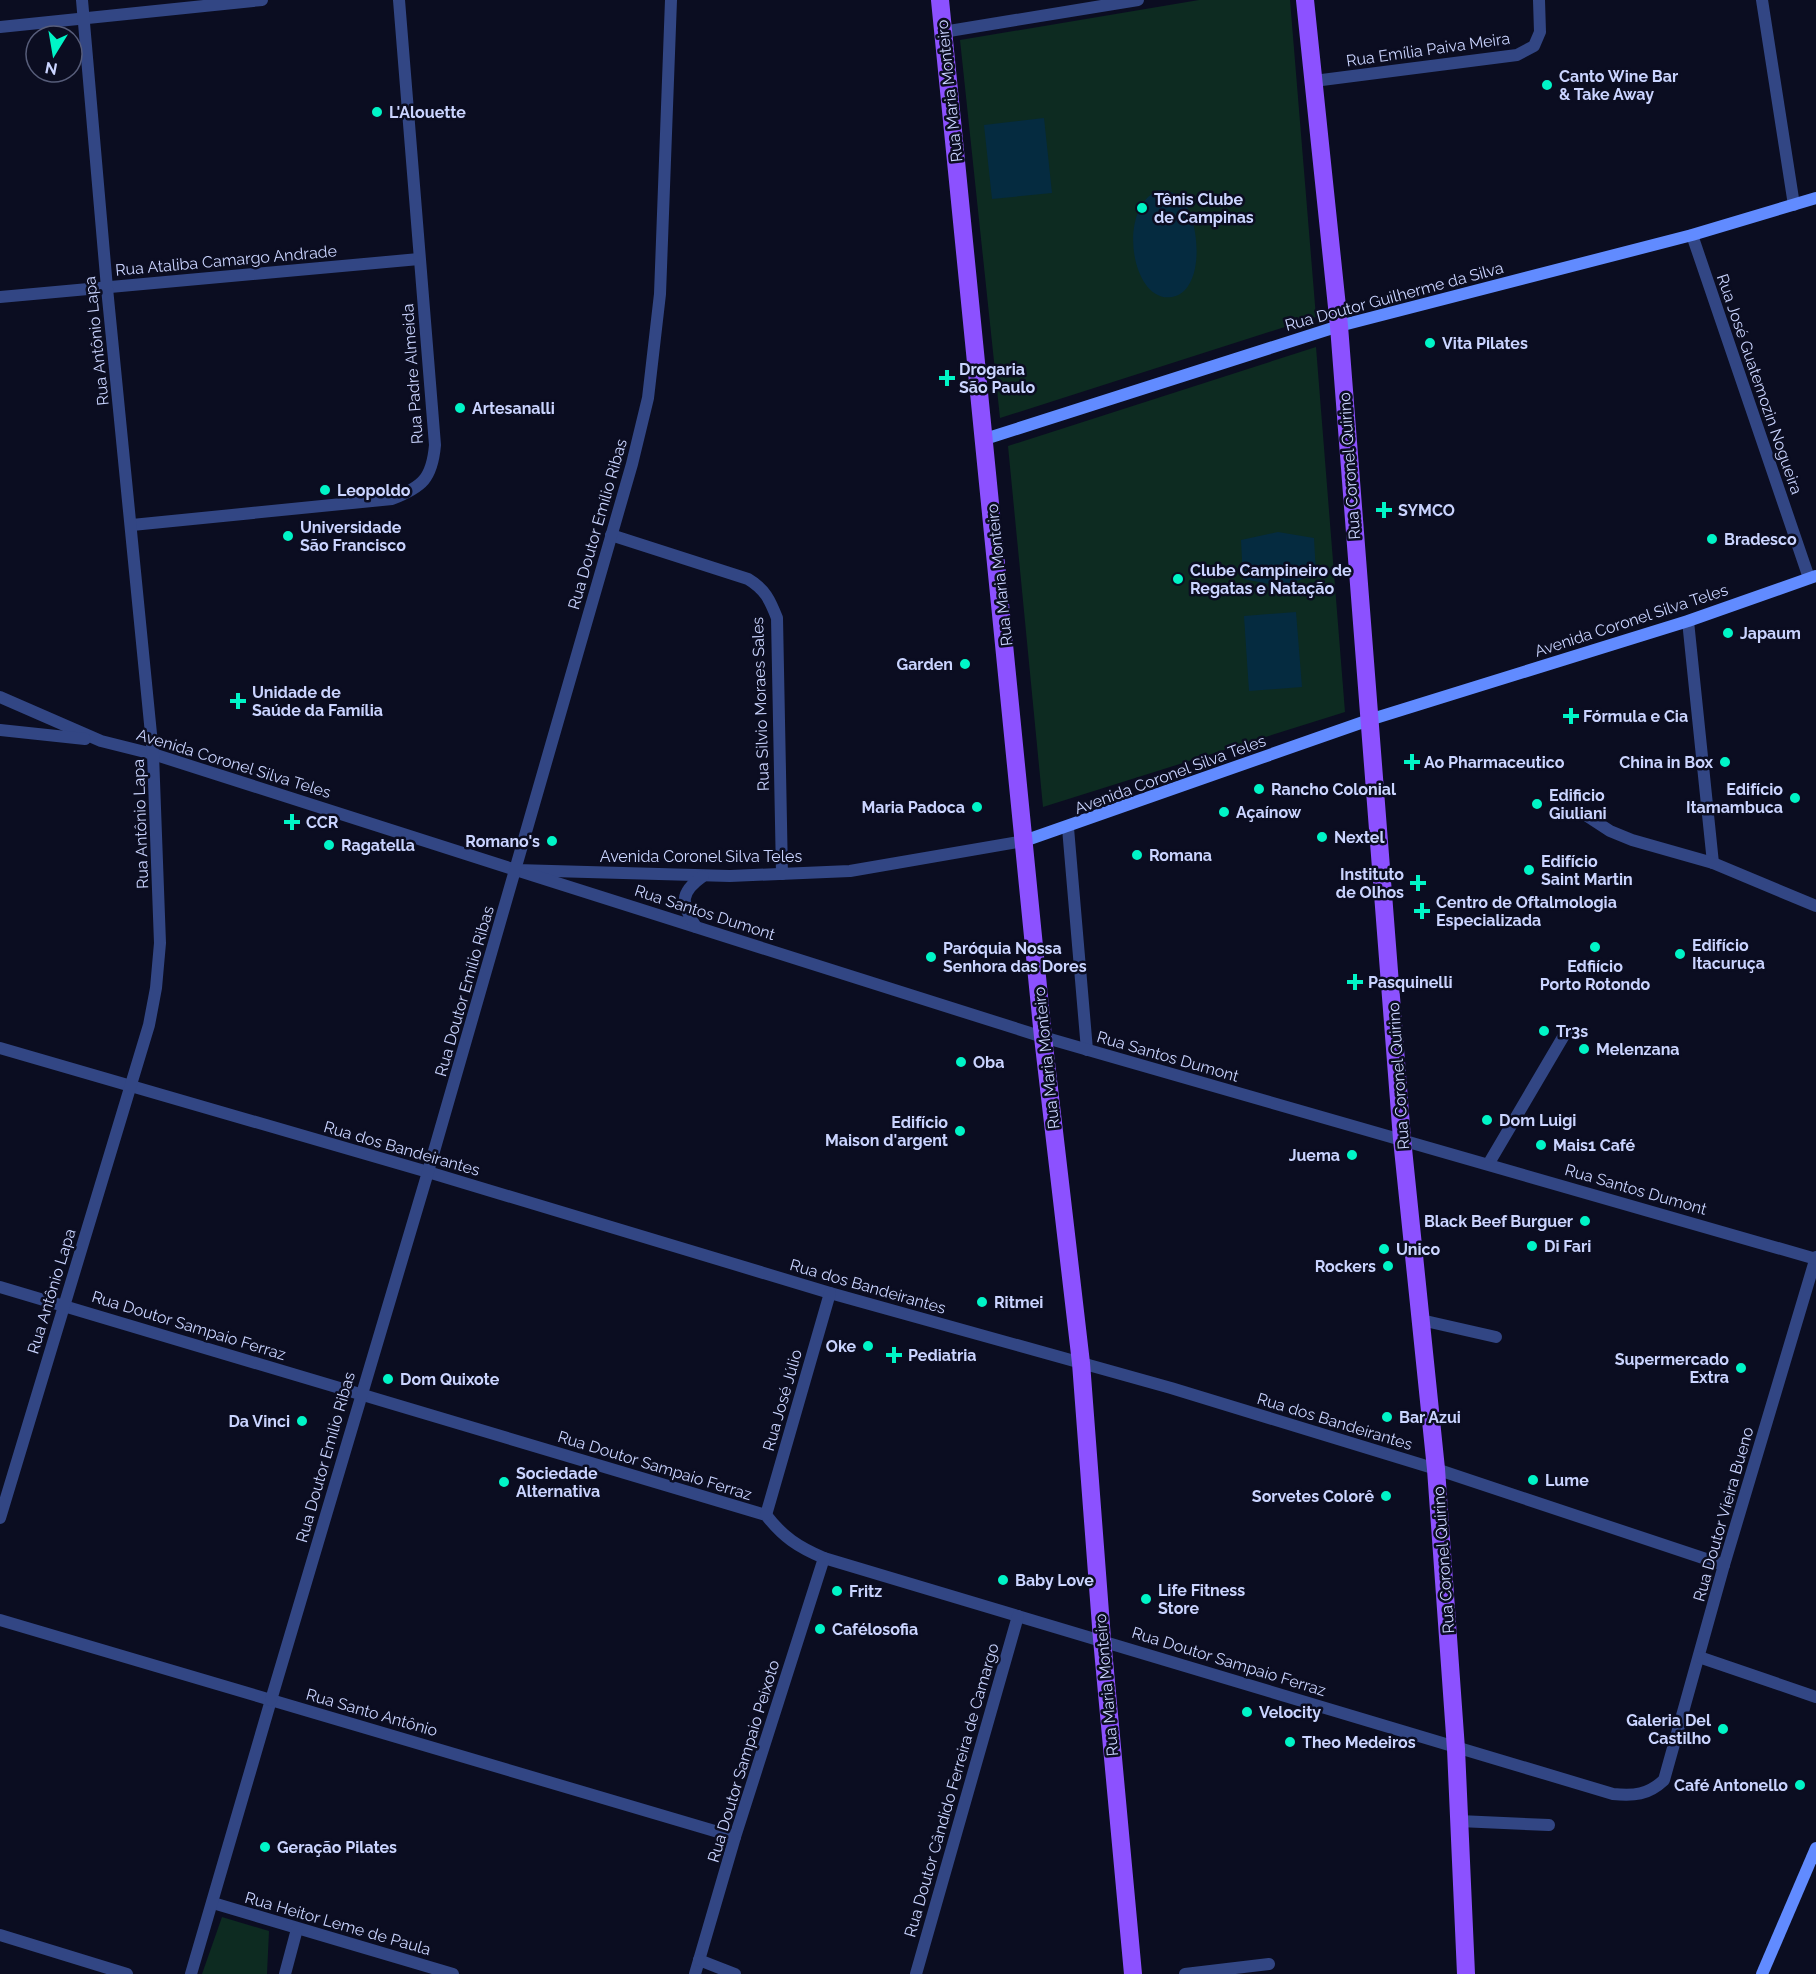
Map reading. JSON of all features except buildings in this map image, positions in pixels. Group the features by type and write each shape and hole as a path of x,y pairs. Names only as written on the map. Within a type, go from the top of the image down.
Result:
{"main road":[{"name":"Rua Maria Monteiro","path":"940,0 986,439 1043,1037 1081,1363 1102,1639 1133,1974"},
{"name":"Rua Coronel Quirino","path":"1305,0 1339,326 1402,1139 1436,1469 1456,1749 1466,1974"},
{"name":"Rua Doutor Guilherme da Silva","path":"986,439 1339,326 1692,235 1816,198"},
{"name":"Avenida Coronel Silva Teles","path":"1024,842 1369,720 1688,621 1813,577"},
{"path":"1762,1974 1816,1848"}],"street":[{"name":"Rua Antônio Lapa","path":"0,1518 149,1025 159,954 159,870 153,754 107,288 82,0"},
{"path":"0,27 212,2 262,0"},
{"name":"Rua Padre Almeida","path":"132,525 392,499 414,490 426,478 433,465 435,445 399,0"},
{"name":"Rua Doutor Emílio Ribas","path":"191,1974 516,870 648,398 660,294 671,0"},
{"path":"943,32 1138,0"},
{"name":"Rua Emília Paiva Meira","path":"1314,81 1517,55 1534,46 1540,32 1539,0"},
{"path":"1762,0 1794,205"},
{"name":"Rua José Guatemozin Nogueira","path":"1692,235 1813,577"},
{"name":"Rua Ataliba Camargo Andrade","path":"0,297 419,259"},
{"name":"Rua Silvio Moraes Sales","path":"611,535 748,579 763,589 771,603 777,618 782,874"},
{"path":"1688,621 1713,863"},
{"name":"Avenida Coronel Silva Teles","path":"0,697 102,741 153,754 516,870 703,876 850,871 1024,842"},
{"path":"0,730 102,741"},
{"path":"1581,812 1610,831 1632,840 1713,863 1816,906"},
{"path":"1068,828 1087,1050"},
{"name":"Rua Santos Dumont","path":"516,870 1043,1037 1816,1258"},
{"path":"696,927 688,915 685,896 687,887 703,876"},
{"path":"1490,1163 1566,1032"},
{"name":"Rua dos Bandeirantes","path":"0,1048 428,1172 830,1293 1081,1363 1436,1469 1724,1565"},
{"name":"Rua Doutor Vieira Bueno","path":"1664,1780 1724,1565 1816,1258"},
{"name":"Rua Doutor Sampaio Ferraz","path":"0,1287 766,1515 789,1541 824,1558 1102,1639 1456,1749 1613,1794 1634,1796 1652,1791 1664,1780"},
{"name":"Rua José Júlio","path":"766,1515 830,1293"},
{"path":"1421,1320 1496,1337"},
{"name":"Rua Doutor Sampaio Peixoto","path":"694,1974 824,1558"},
{"name":"Rua Doutor Cândido Ferreira de Camargo","path":"916,1974 1018,1616"},
{"name":"Rua Santo Antônio","path":"0,1620 735,1837"},
{"path":"1699,1657 1816,1697"},
{"path":"1459,1821 1549,1825"},
{"name":"Rua Heitor Leme de Paula","path":"213,1903 453,1974"},
{"path":"285,1974 297,1929"},
{"path":"0,1935 98,1970 127,1974"},
{"path":"699,1960 735,1974"},
{"path":"1185,1974 1269,1964"}],"green space":[{"name":"Tênis Clube de Campinas","path":"1199,0 1290,0 1316,317 1000,418 960,40"},
{"name":"Clube Campineiro de Regatas e Natação","path":"1316,347 1345,712 1043,807 1008,446"},
{"path":"222,1917 269,1931 267,1974 202,1974"}],"water":[{"path":"1044,118 1052,193 992,199 984,125"},
{"path":"1159,190 1173,192 1180,197 1187,206 1195,235 1197,252 1191,281 1183,292 1172,297 1158,295 1147,286 1139,271 1134,252 1133,233 1137,215 1146,200"},
{"path":"1278,532 1314,538 1316,575 1280,586 1243,579 1241,540"},
{"path":"1296,612 1302,687 1249,691 1244,616"}],"place":[{"name":"Canto Wine Bar & Take Away","path":"1547,85"},
{"name":"L'Alouette","path":"377,112"},
{"name":"Tênis Clube de Campinas","path":"1142,208"},
{"name":"Vita Pilates","path":"1430,343"},
{"name":"Drogaria São Paulo","path":"947,378"},
{"name":"Artesanalli","path":"460,408"},
{"name":"Leopoldo","path":"325,490"},
{"name":"SYMCO","path":"1384,510"},
{"name":"Universidade São Francisco","path":"288,536"},
{"name":"Bradesco","path":"1712,539"},
{"name":"Clube Campineiro de Regatas e Natação","path":"1178,579"},
{"name":"Japaum","path":"1728,633"},
{"name":"Garden","path":"965,664"},
{"name":"Unidade de Saúde da Família","path":"238,701"},
{"name":"Fórmula e Cia","path":"1571,716"},
{"name":"Ao Pharmaceutico","path":"1412,762"},
{"name":"China in Box","path":"1725,762"},
{"name":"Rancho Colonial","path":"1259,789"},
{"name":"Edifício Itamambuca","path":"1795,798"},
{"name":"Edificio Giuliani","path":"1537,804"},
{"name":"Maria Padoca","path":"977,807"},
{"name":"Açaínow","path":"1224,812"},
{"name":"CCR","path":"292,822"},
{"name":"Nextel","path":"1322,837"},
{"name":"Romano's","path":"552,841"},
{"name":"Ragatella","path":"329,845"},
{"name":"Romana","path":"1137,855"},
{"name":"Edifício Saint Martin","path":"1529,870"},
{"name":"Instituto de Olhos","path":"1418,883"},
{"name":"Centro de Oftalmologia Especializada","path":"1422,911"},
{"name":"Edfiício Porto Rotondo","path":"1595,947"},
{"name":"Edifício Itacuruça","path":"1680,954"},
{"name":"Paróquia Nossa Senhora das Dores","path":"931,957"},
{"name":"Pasquinelli","path":"1355,982"},
{"name":"Tr3s","path":"1544,1031"},
{"name":"Melenzana","path":"1584,1049"},
{"name":"Oba","path":"961,1062"},
{"name":"Dom Luigi","path":"1487,1120"},
{"name":"Edifício Maison d'argent","path":"960,1131"},
{"name":"Mais1 Café","path":"1541,1145"},
{"name":"Juema","path":"1352,1155"},
{"name":"Black Beef Burguer","path":"1585,1221"},
{"name":"Di Fari","path":"1532,1246"},
{"name":"Unico","path":"1384,1249"},
{"name":"Rockers","path":"1388,1266"},
{"name":"Ritmei","path":"982,1302"},
{"name":"Oke","path":"868,1346"},
{"name":"Pediatria","path":"894,1355"},
{"name":"Supermercado Extra","path":"1741,1368"},
{"name":"Dom Quixote","path":"388,1379"},
{"name":"Bar Azui","path":"1387,1417"},
{"name":"Da Vinci","path":"302,1421"},
{"name":"Lume","path":"1533,1480"},
{"name":"Sociedade Alternativa","path":"504,1482"},
{"name":"Sorvetes Colorê","path":"1386,1496"},
{"name":"Baby Love","path":"1003,1580"},
{"name":"Fritz","path":"837,1591"},
{"name":"Life Fitness Store","path":"1146,1599"},
{"name":"Cafélosofia","path":"820,1629"},
{"name":"Velocity","path":"1247,1712"},
{"name":"Galeria Del Castilho","path":"1723,1729"},
{"name":"Theo Medeiros","path":"1290,1742"},
{"name":"Café Antonello","path":"1800,1785"},
{"name":"Geração Pilates","path":"265,1847"}]}
